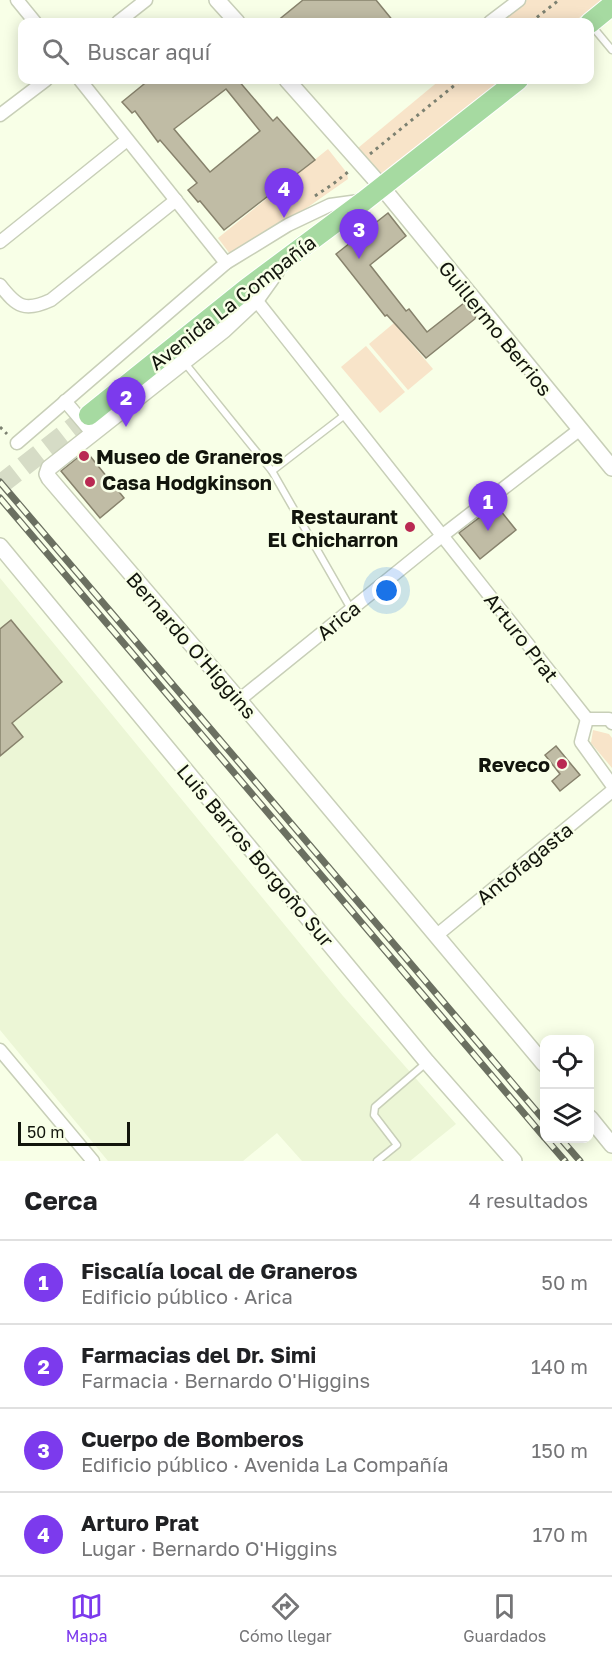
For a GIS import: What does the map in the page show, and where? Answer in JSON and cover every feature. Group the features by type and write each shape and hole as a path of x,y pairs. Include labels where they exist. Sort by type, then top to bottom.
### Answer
{"main road":[{"path":"594,20 612,5"},
{"name":"Avenida La Compañía","path":"91,424 246,289 513,84"}],"street":[{"path":"17,0 32,18"},
{"path":"123,18 146,0"},
{"path":"217,0 233,18"},
{"path":"495,18 519,0"},
{"path":"0,115 41,84"},
{"path":"83,84 226,263"},
{"name":"Guillermo Berrios","path":"291,84 381,186 612,468"},
{"path":"0,242 128,140"},
{"path":"0,285 19,305 26,307 39,305 51,300 176,200"},
{"path":"17,443 226,263 288,225 330,205 363,201"},
{"name":"Bernardo O'Higgins","path":"285,259 256,300 224,330 184,362 91,424 49,468 47,474 437,934 540,1059"},
{"name":"Arturo Prat","path":"256,300 586,719"},
{"path":"65,401 91,424"},
{"name":"Arica","path":"239,700 443,535 579,430"},
{"name":"Luis Barros Borgoño Sur","path":"0,546 427,1062 514,1161"},
{"path":"612,723 609,719 586,719 581,742 612,785"},
{"name":"Antofagasta","path":"437,934 612,791"},
{"path":"0,1050 93,1161"},
{"path":"594,1123 612,1145"}],"lane":[{"path":"594,28 612,50"},
{"path":"184,362 272,471 351,610"},
{"path":"272,471 346,414"},
{"path":"377,1161 397,1145 374,1115 375,1107 427,1062"}],"path":[{"path":"536,18 559,0"}],"shaded area":[{"path":"527,0 602,0 579,18 505,18"},
{"path":"435,84 498,84 383,177 358,148"},
{"path":"328,149 347,173 348,179 288,221 230,254 218,238"},
{"path":"394,323 433,369 408,390 369,344"},
{"path":"366,346 405,392 380,413 341,367"},
{"path":"0,578 343,996 456,1124 410,1161 302,1161 277,1133 243,1161 108,1161 0,1030"},
{"path":"593,730 609,734 612,738 612,768 591,743"}],"building":[{"path":"303,0 376,0 391,18 281,18"},
{"path":"144,84 241,84 273,121 277,117 315,160 224,230 188,190 197,183 160,140 158,142 135,111 132,113 122,102","holes":["226,89 260,131 210,172 174,129"]},
{"path":"388,213 406,236 370,265 406,311 409,309 427,332 464,303 476,318 426,358 387,315 385,316 336,254"},
{"name":"Casa Hodgkinson","path":"86,451 124,498 100,518 61,471"},
{"path":"496,505 516,530 480,559 459,533"},
{"path":"11,620 62,682 12,723 23,737 0,756 0,629"},
{"name":"Reveco","path":"556,746 580,775 560,791 552,781 560,774 545,755"}],"tunnel":[{"path":"0,485 89,415"}],"railway":[{"path":"0,482 540,1115"},
{"path":"0,498 540,1132"},
{"path":"549,1143 565,1161"},
{"path":"564,1143 580,1161"}],"place":[{"name":"Arturo Prat","path":"284,218"},
{"name":"Cuerpo de Bomberos","path":"359,259"},
{"name":"Farmacias del Dr. Simi","path":"126,427"},
{"name":"Museo de Graneros","path":"84,456"},
{"name":"Casa Hodgkinson","path":"90,482"},
{"name":"Restaurant El Chicharron","path":"410,527"},
{"name":"Fiscalía local de Graneros","path":"488,531"},
{"name":"Reveco","path":"562,764"}]}
